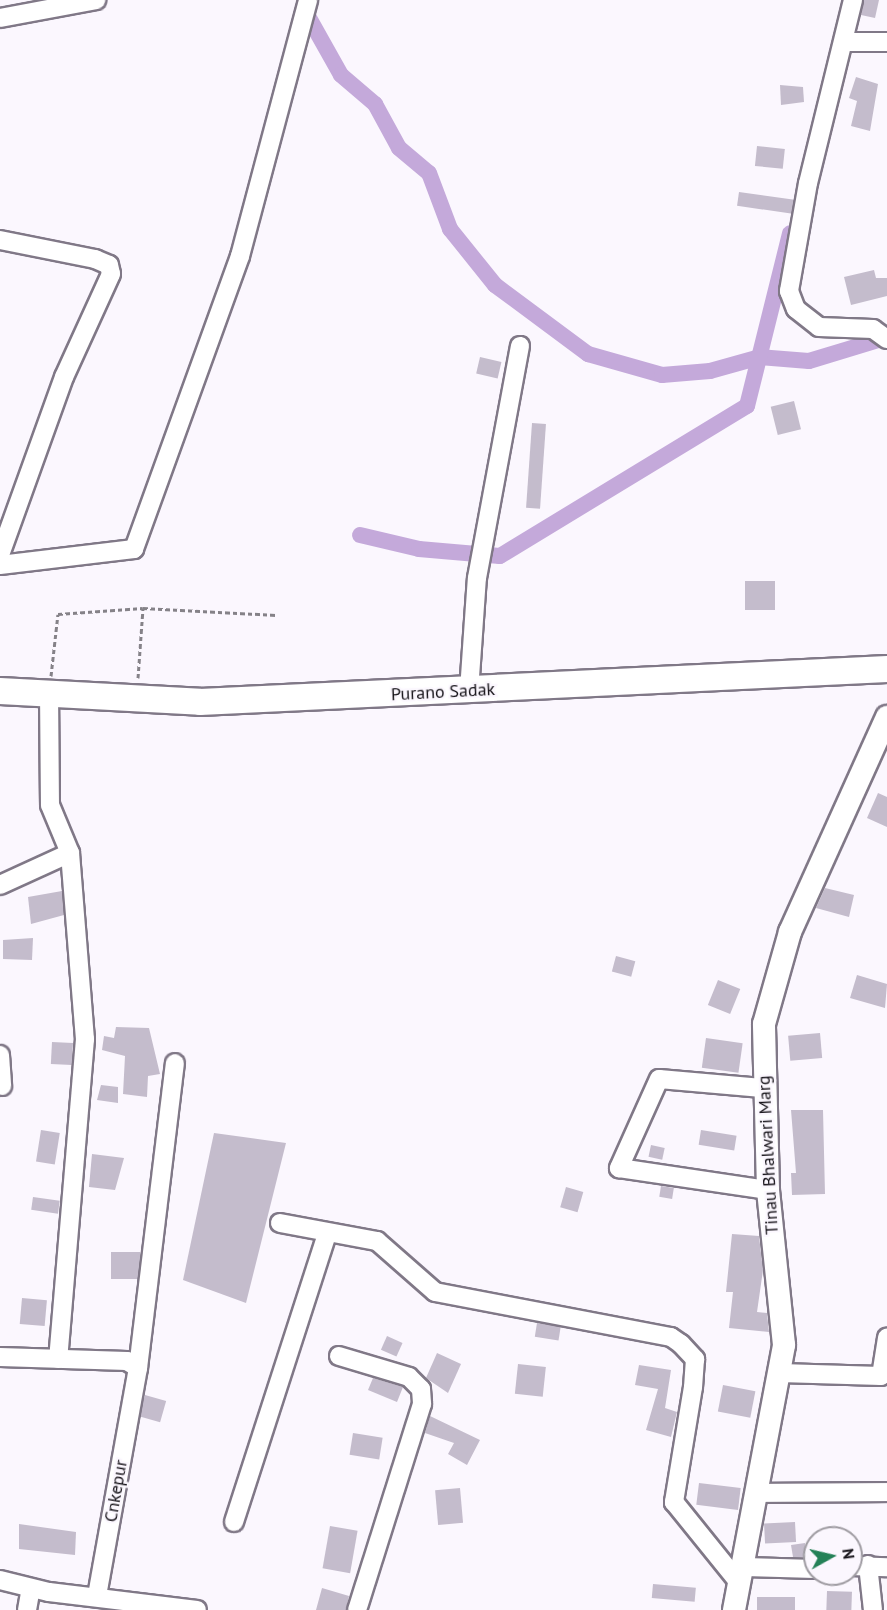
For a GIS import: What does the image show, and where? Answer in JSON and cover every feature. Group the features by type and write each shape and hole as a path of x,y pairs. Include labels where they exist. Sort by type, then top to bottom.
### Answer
{"main road":[{"name":"Purano Sadak","path":"0,691 137,695 200,702 469,691 887,669"}],"street":[{"path":"0,18 96,0"},
{"path":"0,565 134,549 240,256 308,0"},
{"path":"853,0 845,42 808,183 789,291 796,309 819,327 873,329 887,339"},
{"path":"845,42 887,42"},
{"path":"0,240 95,259 111,270 64,377 0,555"},
{"path":"469,691 477,578 520,346"},
{"path":"49,691 50,805 70,853 85,1039 58,1359"},
{"name":"Tinau Bhalwari Marg","path":"734,1610 780,1373 783,1345 768,1190 762,1088 764,1024 790,932 887,717"},
{"path":"0,885 70,853"},
{"path":"0,1055 2,1086"},
{"name":"Cnkepur","path":"97,1595 138,1368 175,1063"},
{"path":"762,1088 659,1079 619,1168 768,1190"},
{"path":"280,1223 327,1234 377,1241 435,1292 670,1337 681,1344 695,1359 674,1502 741,1573 803,1570"},
{"path":"234,1522 327,1234"},
{"path":"780,1373 884,1377 887,1337"},
{"path":"339,1356 409,1377 421,1389 422,1404 357,1610"},
{"path":"0,1357 127,1361 138,1368"},
{"path":"757,1493 887,1492"},
{"path":"863,1565 887,1567"},
{"path":"863,1575 873,1610"},
{"path":"0,1580 31,1588 197,1610"},
{"path":"27,1610 31,1588"}],"path":[{"path":"49,691 58,614 143,608 276,615"},
{"path":"137,695 143,608"}],"building":[{"path":"864,0 879,0 875,18 861,15"},
{"path":"856,77 878,84 870,131 851,126 857,101 849,98"},
{"path":"780,85 803,87 804,102 781,105"},
{"path":"757,146 785,149 783,169 755,166"},
{"path":"739,192 794,200 793,214 737,206"},
{"path":"874,270 876,278 887,278 887,296 851,305 844,277"},
{"path":"480,357 501,362 498,379 476,374"},
{"path":"794,401 801,429 778,435 771,407"},
{"path":"532,423 546,424 540,509 526,508"},
{"path":"745,581 775,581 775,610 745,610"},
{"path":"878,793 887,797 887,827 867,818"},
{"path":"825,888 854,895 849,917 816,908"},
{"path":"62,891 64,915 31,924 28,897"},
{"path":"33,938 32,960 3,959 3,940"},
{"path":"616,956 635,961 631,977 612,971"},
{"path":"857,975 887,984 885,1008 850,998"},
{"path":"718,980 740,989 730,1014 708,1005"},
{"path":"116,1027 149,1028 160,1074 148,1076 147,1097 123,1094 125,1056 102,1050 104,1036 114,1038"},
{"path":"820,1033 822,1058 790,1061 788,1036"},
{"path":"706,1038 743,1043 738,1073 702,1068"},
{"path":"52,1042 73,1043 72,1065 51,1064"},
{"path":"101,1085 118,1087 118,1103 97,1100"},
{"path":"791,1110 823,1110 825,1194 792,1195 791,1173 796,1173"},
{"path":"41,1130 60,1133 55,1165 36,1162"},
{"path":"701,1130 737,1136 734,1150 699,1145"},
{"path":"214,1133 286,1143 246,1303 183,1280"},
{"path":"651,1145 665,1148 662,1160 649,1157"},
{"path":"92,1154 124,1158 115,1190 89,1187"},
{"path":"661,1186 674,1188 672,1199 659,1197"},
{"path":"566,1187 583,1192 578,1212 560,1207"},
{"path":"33,1197 60,1201 58,1214 31,1210"},
{"path":"732,1234 759,1236 763,1270 757,1312 767,1313 769,1332 729,1328 733,1292 726,1292"},
{"path":"111,1252 140,1252 140,1279 111,1279"},
{"path":"22,1298 47,1300 45,1326 20,1324"},
{"path":"537,1323 561,1327 559,1341 535,1337"},
{"path":"387,1336 403,1343 396,1357 381,1350"},
{"path":"437,1353 461,1364 448,1393 426,1378"},
{"path":"518,1364 546,1367 543,1397 515,1394"},
{"path":"639,1365 671,1370 665,1408 677,1412 671,1437 646,1430 658,1389 635,1385"},
{"path":"373,1378 403,1387 397,1402 368,1390"},
{"path":"723,1385 755,1391 750,1418 718,1412"},
{"path":"145,1395 166,1401 160,1422 139,1416"},
{"path":"430,1416 480,1440 467,1465 448,1454 454,1443 425,1433"},
{"path":"353,1433 383,1438 379,1459 350,1455"},
{"path":"699,1483 741,1488 738,1510 696,1505"},
{"path":"460,1488 463,1523 438,1525 435,1490"},
{"path":"795,1522 796,1542 765,1544 764,1524"},
{"path":"19,1524 76,1532 75,1555 19,1549"},
{"path":"330,1526 358,1531 350,1573 323,1568"},
{"path":"803,1543 803,1557 793,1557 791,1545"},
{"path":"653,1584 696,1588 695,1602 652,1598"},
{"path":"322,1588 349,1596 346,1610 316,1610"},
{"path":"827,1591 852,1592 851,1610 826,1610"},
{"path":"757,1597 795,1597 795,1610 757,1610"}],"waterway":[{"path":"309,18 341,75 375,104 399,148 429,173 450,229 495,285 588,354 662,375 710,371 760,357 809,361 878,340"},
{"path":"360,535 419,549 500,556 747,406 790,233"}]}
